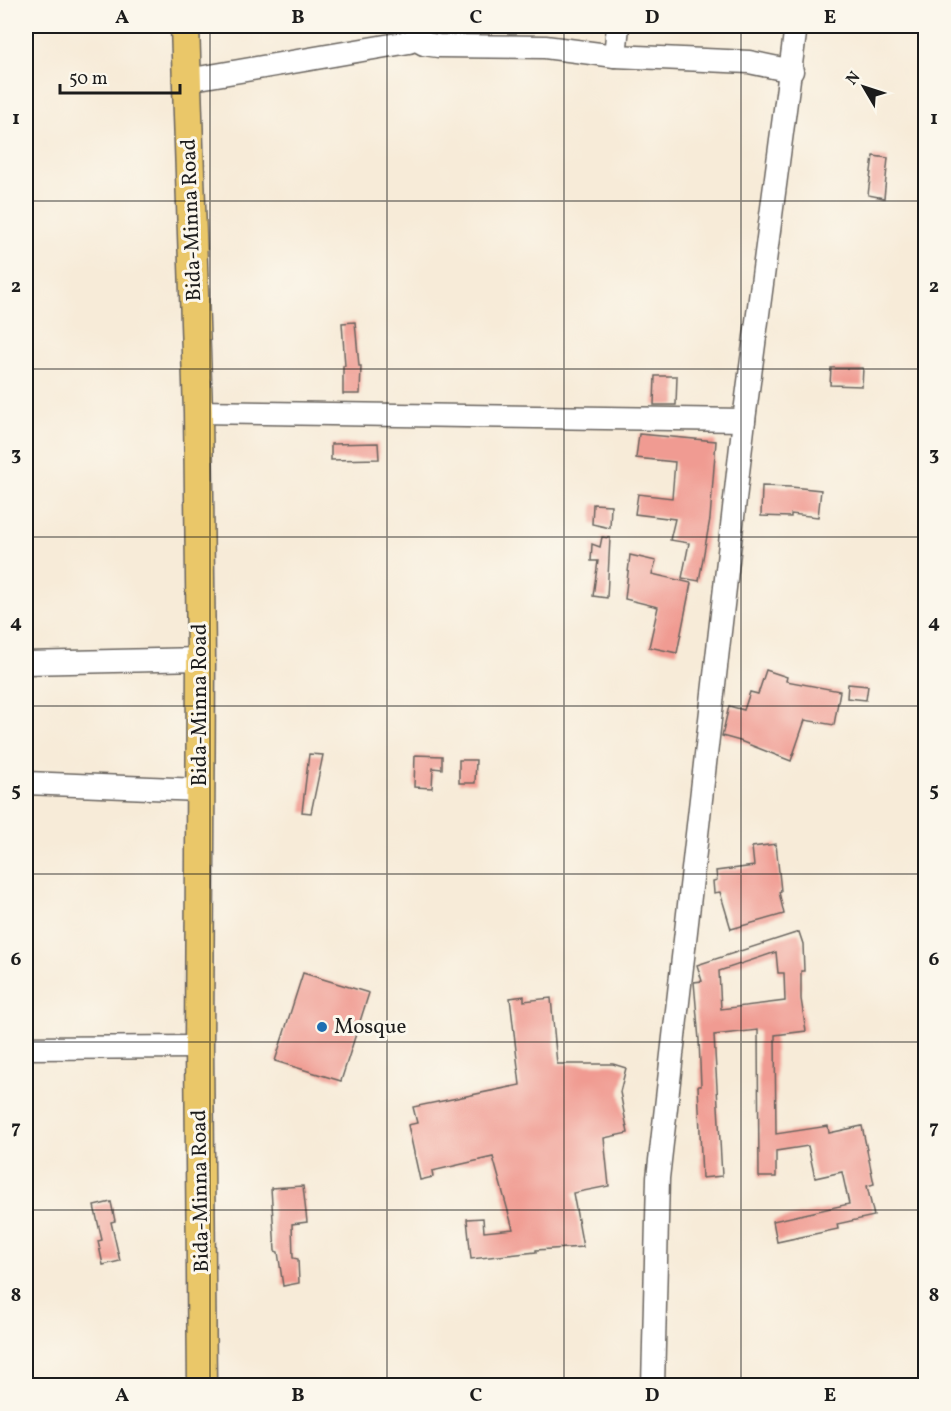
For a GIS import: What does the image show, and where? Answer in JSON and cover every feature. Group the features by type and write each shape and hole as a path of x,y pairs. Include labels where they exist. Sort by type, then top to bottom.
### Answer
{"main road":[{"name":"Bida-Minna Road","path":"185,26 198,412 201,659 199,1047 202,1386"}],"street":[{"path":"615,56 618,26"},
{"path":"653,1386 658,1178 744,420 792,71 796,26"},
{"path":"187,80 408,42 418,32 424,44 438,46 545,47 615,56 749,62 792,71"},
{"path":"198,412 744,420"},
{"path":"26,663 201,659"},
{"path":"26,783 200,790"},
{"path":"26,1048 199,1047"}],"building":[{"path":"873,156 888,158 884,198 868,195"},
{"path":"355,322 359,366 361,366 360,394 343,394 343,366 345,366 342,323"},
{"path":"831,368 863,368 862,386 830,385"},
{"path":"655,376 677,376 676,405 654,405"},
{"path":"639,434 716,441 710,519 699,581 682,578 689,543 670,540 675,519 635,514 638,494 672,498 675,462 636,458"},
{"path":"378,443 379,459 331,460 331,444"},
{"path":"762,486 821,490 818,517 791,514 791,517 761,516"},
{"path":"593,504 611,505 610,528 592,524"},
{"path":"602,537 610,538 607,598 593,596 598,561 591,561 592,544 600,547"},
{"path":"630,555 656,561 652,574 691,583 677,653 649,647 658,607 625,599"},
{"path":"766,670 787,677 786,681 840,691 834,725 805,720 791,761 722,736 729,706 744,710 750,692 758,694"},
{"path":"848,684 868,686 866,700 847,698"},
{"path":"309,754 323,755 311,813 302,812"},
{"path":"415,755 442,756 442,769 433,768 432,788 414,787"},
{"path":"459,760 476,760 475,783 459,783"},
{"path":"776,844 781,891 779,892 784,914 731,929 720,892 714,893 713,881 717,880 716,871 754,866 752,847"},
{"path":"799,932 803,944 804,971 801,971 801,999 806,1031 775,1035 776,1134 828,1126 829,1133 862,1126 874,1184 867,1186 874,1216 837,1224 838,1229 777,1242 773,1221 849,1204 842,1172 815,1178 808,1146 776,1151 776,1177 759,1177 758,1030 714,1035 722,1176 702,1178 698,1086 701,1086 694,982 702,981 697,965","holes":["776,952 778,973 784,973 785,1001 721,1009 719,971"]},
{"name":"Mosque","path":"303,973 369,993 341,1081 275,1061"},
{"path":"524,996 524,1001 551,998 557,1064 613,1064 626,1068 620,1092 628,1133 604,1138 609,1186 573,1193 583,1247 536,1250 536,1252 471,1259 467,1219 483,1218 484,1232 513,1229 493,1157 432,1171 433,1177 420,1180 408,1125 417,1123 413,1107 520,1085 510,998"},
{"path":"303,1186 307,1222 292,1224 293,1258 298,1259 299,1283 283,1286 278,1252 275,1251 271,1188"},
{"path":"111,1202 115,1221 111,1222 120,1261 103,1265 98,1241 102,1240 94,1206"}],"place":[{"name":"Mosque","path":"322,1027"}]}
